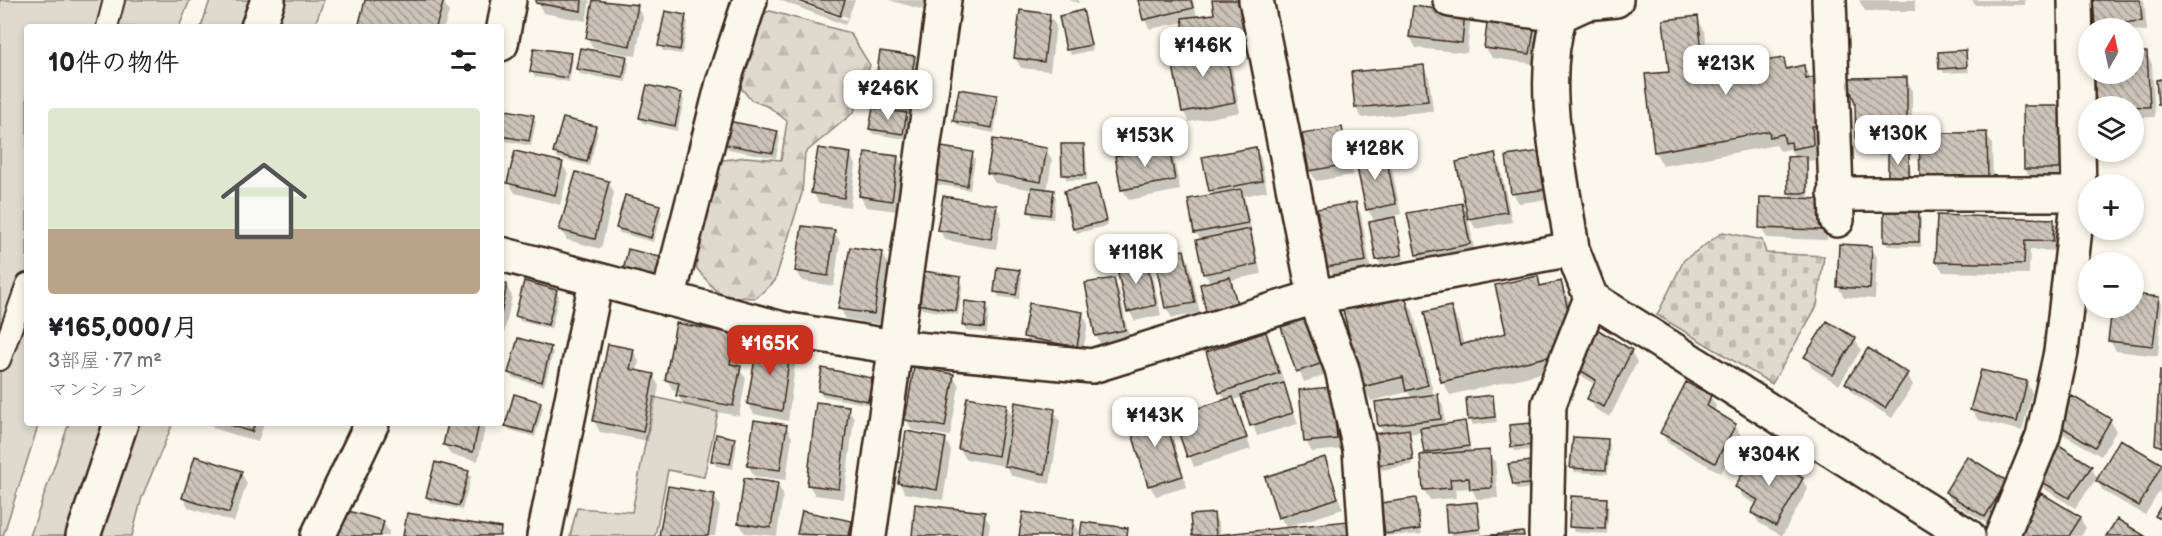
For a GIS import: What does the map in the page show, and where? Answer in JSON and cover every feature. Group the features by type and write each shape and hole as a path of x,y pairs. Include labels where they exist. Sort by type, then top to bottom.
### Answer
{"street":[{"path":"259,24 268,0"},
{"path":"504,28 509,0"},
{"path":"668,299 723,83 750,0"},
{"path":"869,536 944,0"},
{"path":"1256,0 1316,297 1342,369 1360,450 1366,536"},
{"path":"1450,0 1560,15 1586,3 1616,0"},
{"path":"1829,0 1836,207 2078,194"},
{"path":"2075,0 2079,174"},
{"path":"1560,15 1552,40 1549,87 1572,249 1591,298 1968,536"},
{"path":"2002,536 2043,436 2061,352 2078,203"},
{"path":"504,255 783,329 895,347 1092,366 1316,297 1572,249"},
{"path":"544,536 596,281"},
{"path":"1546,536 1549,404 1591,298"},
{"path":"82,536 120,426"},
{"path":"318,536 371,426"}],"lane":[{"path":"108,24 114,0"},
{"path":"0,360 24,292"}],"green space":[{"path":"0,0 190,0 180,24 24,24 24,426 38,426 3,536 0,536"},
{"path":"210,0 324,0 315,24 202,24"},
{"path":"770,11 850,33 870,65 854,112 805,153 802,193 775,281 756,298 720,296 697,269 695,223 702,163 746,157 781,160 787,121 769,107 751,100 734,79 744,20"},
{"path":"1723,232 1762,240 1766,253 1824,256 1817,306 1772,384 1657,315 1684,260"},
{"path":"654,397 718,412 704,477 668,470 655,536 570,536 577,508 632,512"},
{"path":"68,426 172,426 142,497 132,536 30,536"}],"building":[{"path":"365,0 444,0 437,24 359,24"},
{"path":"536,0 582,0 581,11 536,3"},
{"path":"593,0 638,5 630,46 586,38"},
{"path":"796,0 845,0 840,16"},
{"path":"1138,0 1191,0 1193,8 1143,20"},
{"path":"1212,0 1241,0 1246,35 1186,43 1182,18 1214,14"},
{"path":"2093,0 2140,0 2142,18 2094,18"},
{"path":"1413,6 1465,12 1462,43 1409,37"},
{"path":"1020,10 1050,14 1044,62 1014,58"},
{"path":"1083,10 1091,45 1066,50 1059,16"},
{"path":"665,11 686,15 680,50 658,46"},
{"path":"1488,16 1535,23 1530,54 1484,48"},
{"path":"1698,16 1704,69 1784,58 1786,69 1804,65 1806,79 1815,77 1819,105 1816,107 1818,126 1812,126 1813,145 1792,149 1791,142 1785,143 1783,134 1770,137 1769,131 1654,152 1645,74 1669,72 1663,20"},
{"path":"1225,45 1235,102 1182,112 1171,55"},
{"path":"534,48 571,53 567,78 530,72"},
{"path":"580,48 627,56 623,77 576,69"},
{"path":"1966,50 1967,67 1939,69 1938,52"},
{"path":"880,51 915,56 911,78 877,72"},
{"path":"2144,52 2147,52 2150,107 2144,107 2144,96 2095,96 2095,84 2144,84"},
{"path":"1424,65 1428,101 1355,108 1351,72"},
{"path":"1907,77 1907,145 1856,145 1855,103 1846,78"},
{"path":"2162,79 2162,104 2158,105 2156,80"},
{"path":"877,83 911,88 907,110 873,104"},
{"path":"647,85 682,93 675,126 639,118"},
{"path":"959,89 997,95 992,128 953,121"},
{"path":"2023,106 2060,106 2061,169 2024,169"},
{"path":"873,108 907,113 903,134 869,129"},
{"path":"504,110 534,115 529,141 504,137"},
{"path":"563,118 596,126 587,162 553,153"},
{"path":"728,121 778,131 773,153 723,144"},
{"path":"1342,127 1349,164 1309,171 1302,134"},
{"path":"1987,132 1988,179 1920,180 1919,134"},
{"path":"993,139 1047,148 1041,182 987,173"},
{"path":"1061,144 1084,144 1085,175 1062,175"},
{"path":"935,146 973,152 967,186 929,179"},
{"path":"1169,146 1175,180 1121,190 1115,156"},
{"path":"1256,147 1262,181 1209,191 1202,157"},
{"path":"818,148 851,153 844,198 811,193"},
{"path":"515,151 563,162 555,195 507,183"},
{"path":"1541,151 1547,189 1511,194 1506,156"},
{"path":"865,152 898,156 892,201 859,196"},
{"path":"1385,152 1396,204 1366,210 1355,158"},
{"path":"1888,152 1909,152 1909,181 1888,181"},
{"path":"1495,153 1507,212 1468,219 1456,162"},
{"path":"1807,156 1807,193 1788,193 1787,157"},
{"path":"576,172 609,181 595,239 559,230"},
{"path":"1097,184 1106,221 1073,229 1064,191"},
{"path":"1032,187 1054,190 1050,215 1028,212"},
{"path":"1241,189 1248,223 1194,233 1188,199"},
{"path":"625,195 660,205 651,238 616,228"},
{"path":"943,196 997,205 991,239 937,230"},
{"path":"1760,197 1823,199 1822,230 1759,228"},
{"path":"1356,202 1366,261 1326,267 1317,209"},
{"path":"1462,203 1470,244 1416,255 1407,213"},
{"path":"1884,209 1919,209 1919,242 1884,242"},
{"path":"1937,215 2054,219 2053,241 2025,240 2024,264 1935,262"},
{"path":"1395,217 1402,255 1376,260 1369,222"},
{"path":"802,226 835,230 828,276 795,271"},
{"path":"1250,229 1257,264 1203,274 1196,240"},
{"path":"1839,244 1872,246 1870,289 1837,287"},
{"path":"850,247 883,252 874,314 838,309"},
{"path":"628,249 664,258 658,280 623,271"},
{"path":"1184,250 1195,303 1165,308 1154,255"},
{"path":"1146,258 1156,305 1127,312 1116,265"},
{"path":"997,267 1020,270 1016,295 994,292"},
{"path":"924,271 961,277 956,311 918,304"},
{"path":"1538,276 1540,286 1561,281 1570,318 1551,356 1441,382 1424,312 1451,306 1460,345 1506,333 1495,285"},
{"path":"1230,277 1239,311 1207,317 1200,284"},
{"path":"1114,278 1125,330 1095,336 1085,283"},
{"path":"524,281 557,290 548,325 515,316"},
{"path":"504,284 507,284 504,299"},
{"path":"1405,295 1428,385 1406,391 1403,377 1362,387 1343,310"},
{"path":"2144,295 2159,297 2153,346 2108,341 2111,318 2144,318"},
{"path":"965,301 987,304 984,328 962,325"},
{"path":"1029,303 1083,312 1077,347 1023,337"},
{"path":"1310,317 1326,362 1296,372 1281,327"},
{"path":"1827,321 1856,338 1833,375 1804,357"},
{"path":"676,323 736,334 730,364 741,366 733,406 676,396 679,383 665,380"},
{"path":"1595,328 1632,350 1604,407 1587,399 1596,380 1575,367"},
{"path":"1266,332 1279,373 1219,393 1206,352"},
{"path":"518,338 551,347 542,382 508,373"},
{"path":"758,341 791,345 782,411 747,404"},
{"path":"608,344 634,349 630,369 654,374 643,432 593,421"},
{"path":"1868,348 1908,373 1885,408 1845,383"},
{"path":"914,367 954,374 945,427 905,420"},
{"path":"822,368 872,378 868,401 818,391"},
{"path":"1981,370 2027,381 2017,422 1970,410"},
{"path":"2160,370 2162,370 2162,447 2155,444"},
{"path":"1686,382 1711,395 1707,406 1736,424 1715,463 1660,433"},
{"path":"1284,383 1293,413 1250,426 1241,395"},
{"path":"1332,387 1337,439 1304,442 1299,390"},
{"path":"514,394 541,402 533,433 505,426"},
{"path":"1438,394 1441,419 1378,426 1375,402"},
{"path":"1493,395 1495,417 1468,420 1466,398"},
{"path":"2072,396 2111,419 2095,447 2055,423"},
{"path":"967,397 1007,404 998,456 958,449"},
{"path":"1233,397 1247,438 1187,457 1173,416"},
{"path":"816,402 849,406 839,489 807,485"},
{"path":"1015,402 1055,409 1045,474 1004,466"},
{"path":"1162,410 1183,476 1148,486 1128,420"},
{"path":"754,420 787,425 780,470 747,466"},
{"path":"1465,421 1469,446 1424,453 1420,428"},
{"path":"1533,423 1534,445 1511,447 1509,425"},
{"path":"233,426 254,426 252,432"},
{"path":"447,426 478,426 473,452 443,445"},
{"path":"1409,429 1413,460 1378,465 1373,434"},
{"path":"906,431 946,438 937,490 898,483"},
{"path":"716,434 735,438 730,464 711,461"},
{"path":"1573,437 1608,439 1606,470 1570,468"},
{"path":"2120,439 2162,464 2139,506 2096,481"},
{"path":"2059,445 2092,466 2069,498 2039,480"},
{"path":"1490,450 1492,488 1470,489 1469,478 1450,479 1451,488 1423,490 1420,455"},
{"path":"1755,451 1803,478 1776,526 1751,513 1758,500 1735,487"},
{"path":"195,456 242,471 229,513 182,498"},
{"path":"1967,456 2007,481 1985,517 1945,492"},
{"path":"1325,457 1338,498 1278,518 1265,477"},
{"path":"1531,461 1532,484 1513,485 1508,464"},
{"path":"435,462 469,471 459,506 426,497"},
{"path":"744,478 778,483 771,528 738,523"},
{"path":"668,486 715,494 708,536 659,536"},
{"path":"2041,493 2081,517 2069,536 2015,536"},
{"path":"1571,496 1607,498 1605,529 1569,527"},
{"path":"1416,498 1420,529 1385,534 1381,503"},
{"path":"1477,502 1480,529 1447,533 1445,505"},
{"path":"915,504 985,512 982,536 912,536"},
{"path":"2162,504 2162,520 2155,516"},
{"path":"345,510 384,521 380,536 338,536"},
{"path":"802,511 852,521 849,536 797,534"},
{"path":"1023,512 1074,520 1071,536 1019,536"},
{"path":"407,513 501,528 500,536 403,536"},
{"path":"1214,513 1216,535 1348,521 1349,535 1192,536 1190,515"},
{"path":"2117,519 2145,536 2106,536"},
{"path":"1082,522 1128,528 1127,536 1080,536"},
{"path":"1523,532 1524,536 1481,536"}]}
